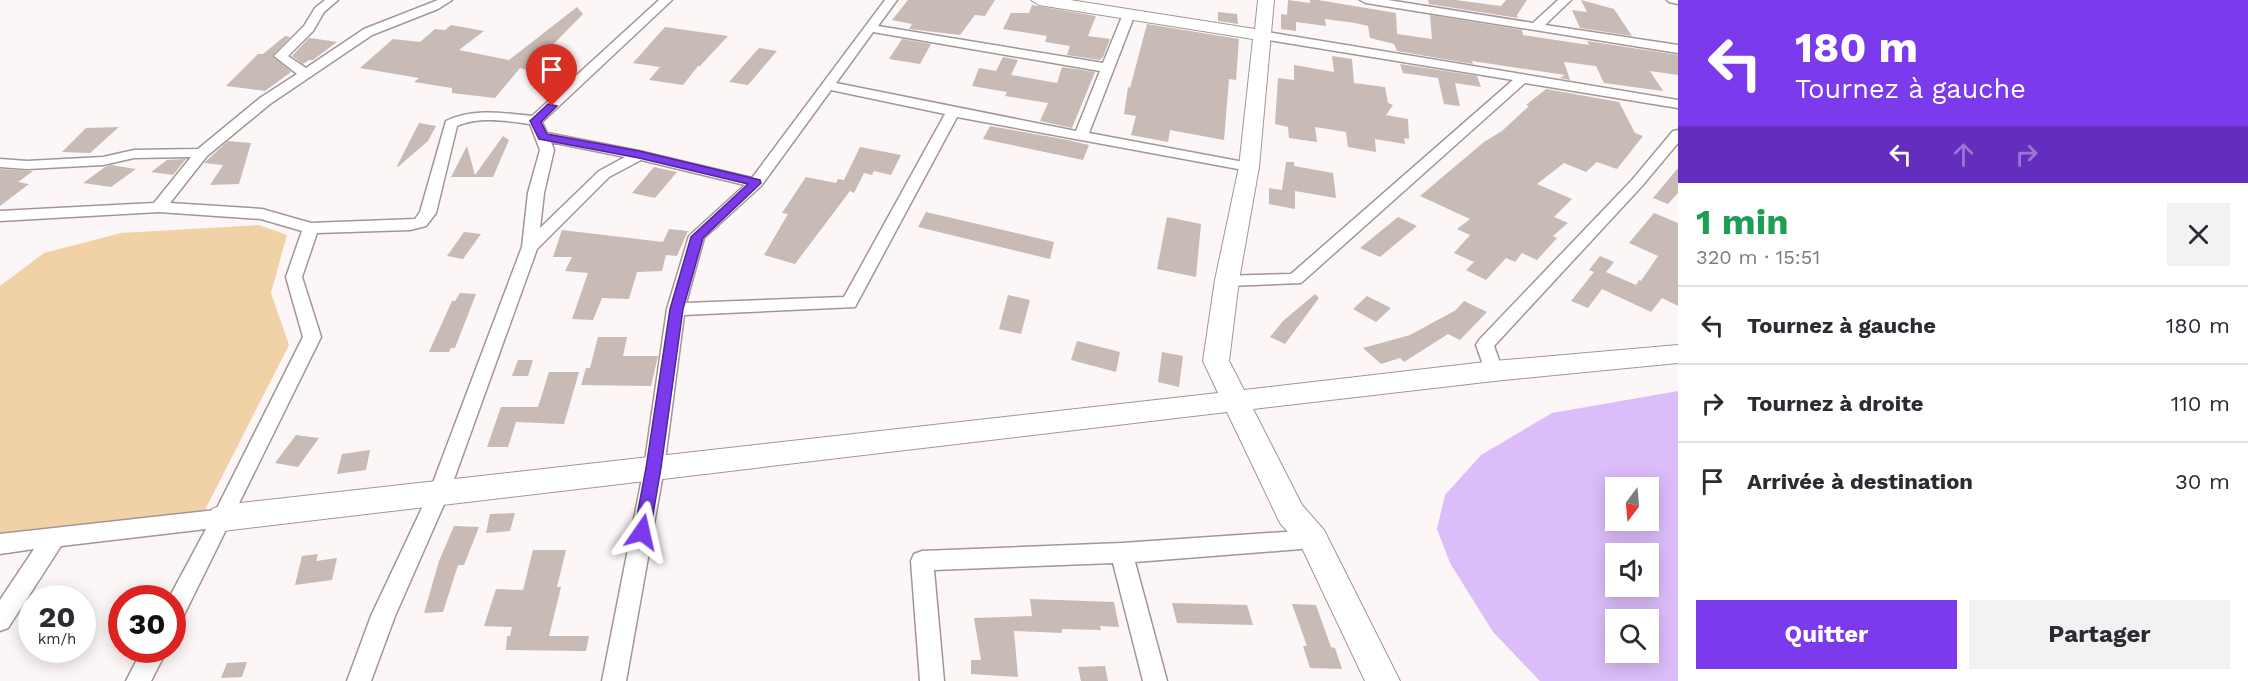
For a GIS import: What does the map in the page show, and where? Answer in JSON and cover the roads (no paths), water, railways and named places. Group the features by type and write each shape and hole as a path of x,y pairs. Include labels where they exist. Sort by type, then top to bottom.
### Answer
{"street":[{"path":"306,74 280,56 309,28 319,10 332,0"},
{"path":"159,207 202,153 265,101 368,32 434,7 446,0"},
{"path":"535,121 666,0"},
{"path":"614,681 654,468 676,309 697,237 756,183 891,0"},
{"path":"1039,0 1678,104"},
{"path":"1266,0 1249,167 1227,280 1216,361 1290,514 1313,539 1383,681"},
{"path":"1366,0 1678,49"},
{"path":"1535,27 1565,0"},
{"path":"1673,0 1678,1"},
{"path":"1081,136 1129,14"},
{"path":"870,28 1108,68"},
{"path":"1227,280 1295,279 1523,78"},
{"path":"828,85 953,112 1249,167"},
{"path":"676,309 849,303 953,112"},
{"path":"0,216 159,207 262,214 311,228 410,225 420,223 428,213 451,124 466,117 516,118 535,121"},
{"path":"359,681 383,616 439,493 530,247 536,193 547,150 535,121"},
{"path":"1494,371 1485,345 1637,183 1678,134"},
{"path":"543,136 639,155 756,183"},
{"path":"0,163 27,165 103,161 134,154 202,153"},
{"path":"530,247 604,174 639,155"},
{"path":"186,588 312,337 294,278 311,228"},
{"path":"0,544 1494,371 1678,354"},
{"path":"0,620 54,538"},
{"path":"932,681 922,561 1122,553 1313,539"},
{"path":"1122,553 1155,681"},
{"path":"138,681 148,663"}]}
